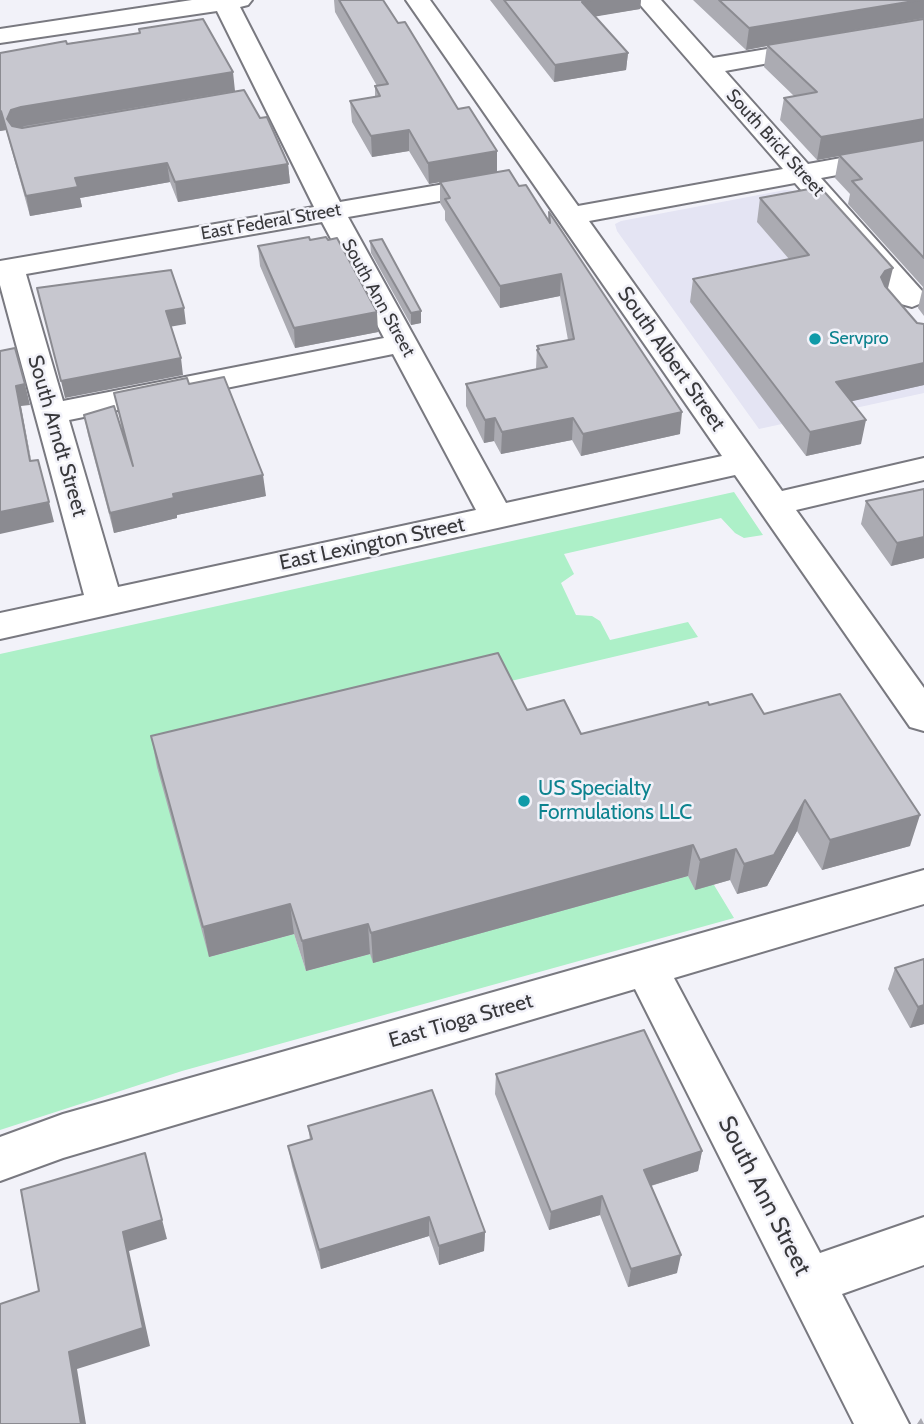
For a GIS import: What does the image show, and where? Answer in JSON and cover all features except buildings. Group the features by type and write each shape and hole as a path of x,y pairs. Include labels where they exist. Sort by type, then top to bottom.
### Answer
{"street":[{"name":"South Brick Street","path":"648,0 802,173 918,297"},
{"path":"0,36 232,1"},
{"name":"South Ann Street","path":"232,1 258,98 331,212 497,517"},
{"name":"South Albert Street","path":"427,2 541,175 924,717"},
{"path":"707,67 843,44"},
{"path":"570,216 924,151"},
{"name":"East Federal Street","path":"5,269 541,175"},
{"name":"South Arndt Street","path":"5,269 51,414 104,603"},
{"name":"South Brick Street","path":"916,329 893,302 918,297"},
{"path":"51,414 402,343"},
{"name":"East Lexington Street","path":"0,626 744,462"},
{"path":"773,504 924,468"},
{"name":"East Tioga Street","path":"0,1159 62,1136 924,887"},
{"name":"South Ann Street","path":"646,967 882,1424"},
{"path":"808,1282 924,1241"}],"shaded area":[{"path":"785,190 803,191 877,288 924,344 924,393 759,429 617,231 615,224"}],"green space":[{"path":"734,492 763,535 744,538 735,533 721,518 564,554 574,574 561,583 576,615 592,616 600,621 610,640 688,622 698,637 498,684 209,957 294,934 306,971 370,954 374,962 688,876 714,885 734,918 182,1071 0,1130 0,654"}],"place":[{"name":"Servpro","path":"815,339"},
{"name":"US Specialty Formulations LLC","path":"524,801"}]}
